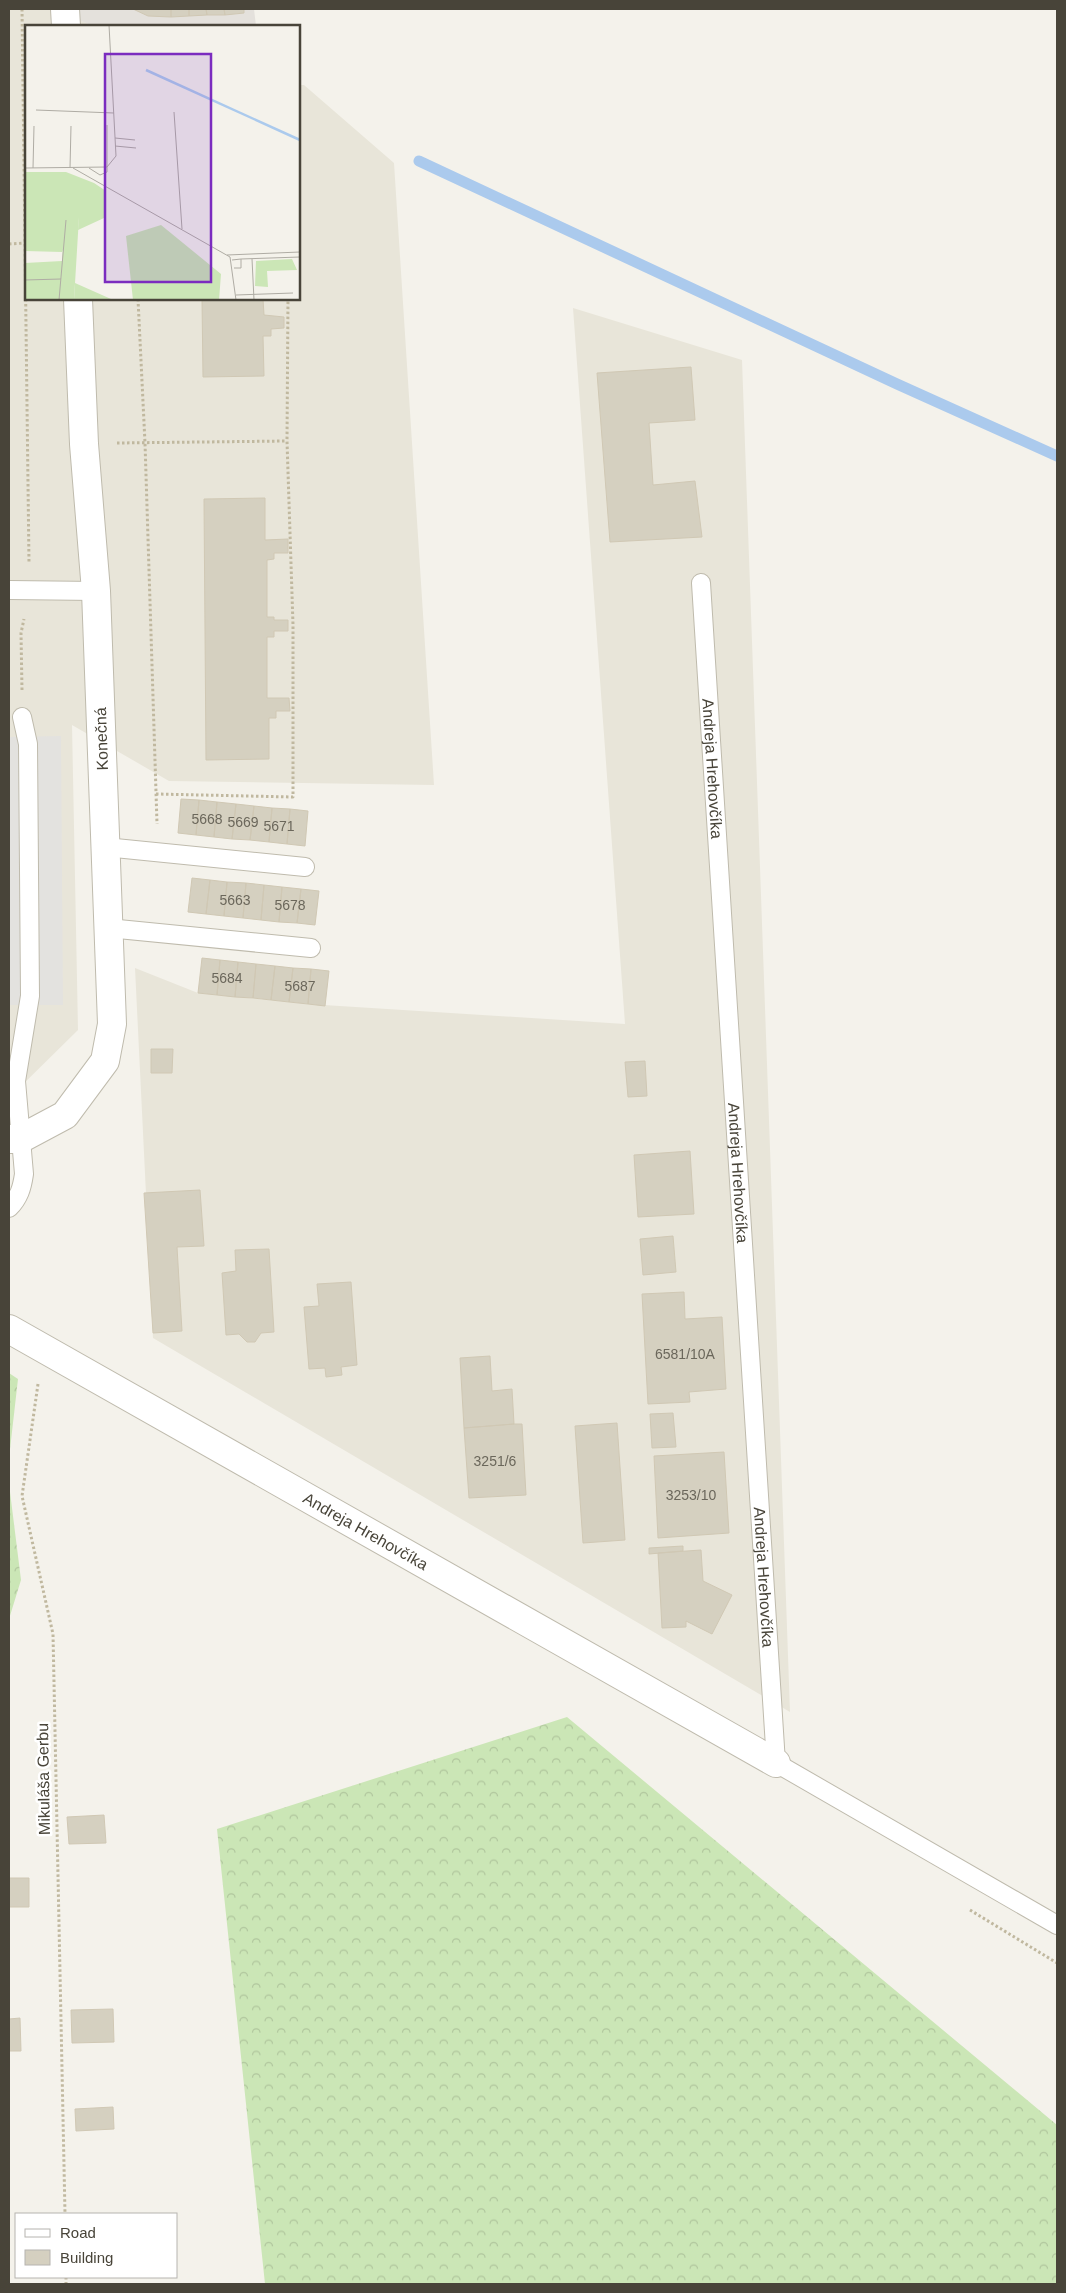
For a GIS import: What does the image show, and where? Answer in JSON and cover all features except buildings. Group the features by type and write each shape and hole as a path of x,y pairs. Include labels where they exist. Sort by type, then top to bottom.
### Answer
{"street":[{"path":"65,9 66,25"},
{"name":"Konečná","path":"14,1139 65,1115 105,1061 112,1024 96,591 84,444 78,300"},
{"name":"Andreja Hrehovčíka","path":"9,1329 776,1763"}],"lane":[{"name":"Andreja Hrehovčíka","path":"702,583 776,1763 1057,1925"},
{"path":"9,590 96,591"},
{"path":"9,1208 15,1202 22,1189 24,1174 14,1139 16,1081 30,996 28,744 22,717"},
{"path":"105,846 305,867"},
{"path":"108,928 311,948"}],"path":[{"path":"9,244 25,243 22,9"},
{"path":"22,717 21,633 29,591 26,300"},
{"path":"138,300 145,442 158,852"},
{"path":"156,794 293,797 293,614 287,441 288,300"},
{"path":"145,442 287,441"},
{"name":"Mikuláša Gerbu","path":"43,1349 22,1496 53,1634 64,2213"}],"shaded area":[{"path":"9,9 55,9 91,25 25,25 25,300 300,300 300,85 304,85 394,163 434,785 169,781 72,725 78,1030 9,1098"},
{"path":"79,9 254,9 256,25 91,25 79,20"},
{"path":"573,308 742,360 790,1712 153,1338 135,968 198,993 308,1004 625,1024"},
{"path":"61,736 63,1005 9,1005 9,737"}],"green space":[{"path":"9,1373 18,1379 9,1458"},
{"path":"9,1484 21,1580 9,1619"},
{"path":"567,1717 1057,2125 1057,2284 265,2284 217,1829"}],"waterway":[{"path":"419,161 897,384 1057,456"}]}
